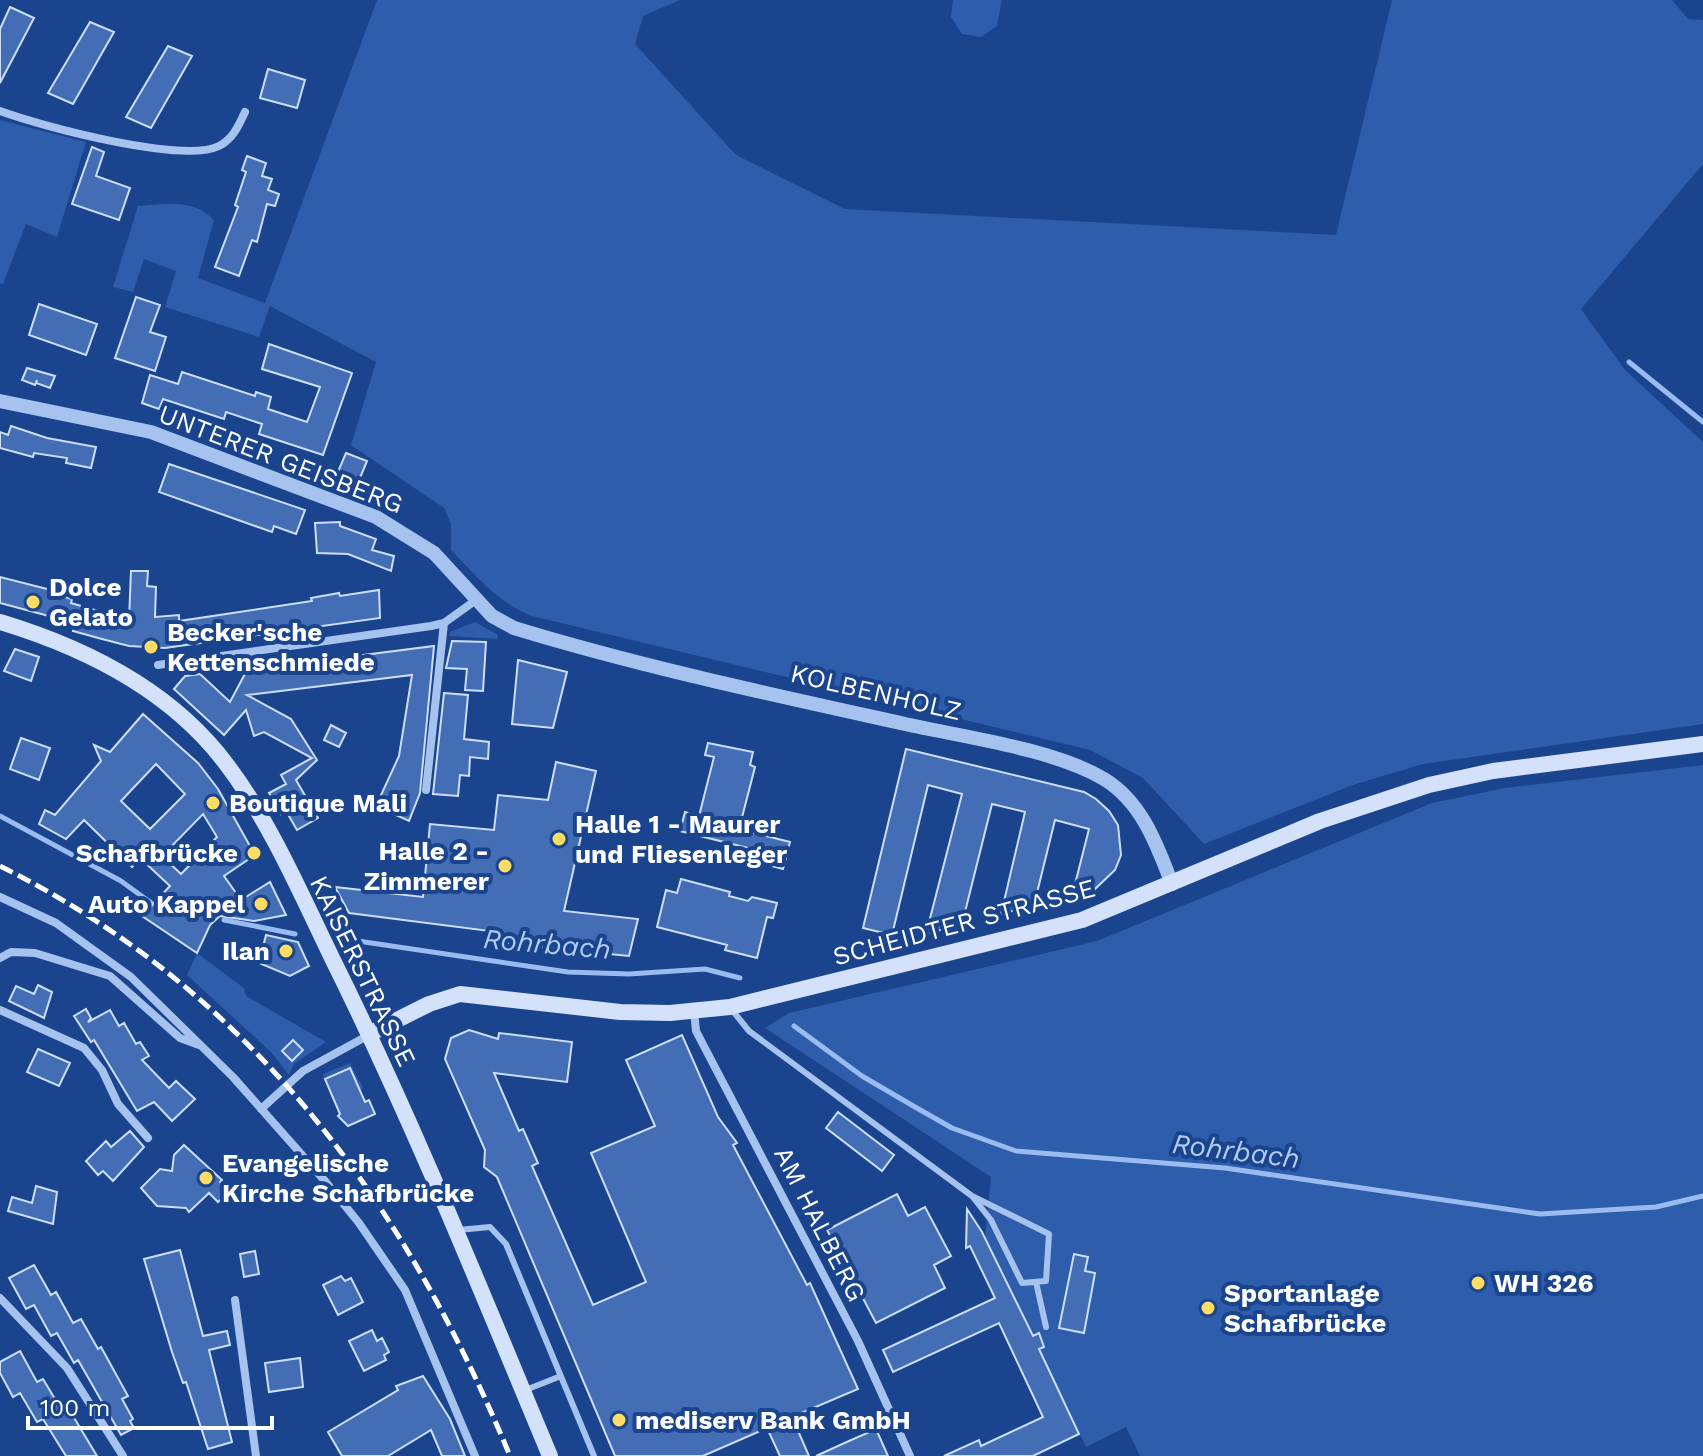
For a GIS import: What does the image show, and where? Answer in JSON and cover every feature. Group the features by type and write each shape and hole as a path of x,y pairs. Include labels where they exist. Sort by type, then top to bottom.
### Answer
{"main road":[{"name":"KAISERSTRASSE","path":"0,622 75,649 128,677 167,706 227,764 300,893 369,1034 550,1456"},
{"name":"SCHEIDTER STRASSE","path":"369,1034 429,1004 460,994 620,1012 730,1007 1082,920 1320,821 1429,785 1493,771 1703,744"}],"street":[{"path":"0,111 48,126 173,152 202,152 222,145 238,128 245,112"},
{"name":"UNTERER GEISBERG","path":"0,401 151,432 376,517 434,553 492,616 512,627"},
{"path":"158,665 444,623 476,600"},
{"path":"426,790 444,623"},
{"name":"KOLBENHOLZ","path":"512,627 690,675 999,744 1083,768 1106,780 1136,808 1148,827 1172,884"},
{"path":"0,897 56,923 131,977 204,1047 359,1223 405,1290 475,1456"},
{"path":"0,958 11,952 35,953 110,976 180,1038 204,1047"},
{"path":"0,1010 84,1048 102,1070 118,1104 148,1138"},
{"name":"AM HALBERG","path":"694,1011 696,1031 858,1341 910,1456"},
{"path":"261,1109 303,1071 369,1034"},
{"path":"0,1298 67,1368 123,1456"},
{"path":"235,1300 256,1456"}],"lane":[{"path":"730,1007 749,1031 972,1196 1049,1234 1046,1281 1022,1283 991,1220 972,1196"},
{"path":"454,1230 482,1225 499,1233 594,1456"},
{"path":"1036,1282 1046,1327"},
{"path":"523,1391 561,1376"}],"shaded area":[{"path":"377,0 680,0 643,16 635,44 736,155 845,209 1336,235 1392,0 1672,0 1688,19 1703,20 1703,164 1581,309 1625,370 1703,442 1703,724 1423,764 1353,785 1204,844 1143,778 1090,750 532,616 508,604 451,550 451,524 444,508 351,445 376,362 270,306 259,337 165,307 176,271 144,259 133,292 113,287 138,206 179,204 197,208 214,220 198,278 265,303"},
{"path":"953,0 1002,0 997,26 981,37 962,34 951,17"},
{"path":"0,120 86,142 57,237 26,224 3,284 0,283"},
{"path":"475,622 498,635 497,639 449,636 450,632"},
{"path":"1703,765 1703,1456 1140,1456 1126,1427 1086,1447 985,1238 991,1177 765,1028 789,1013 1097,941 1432,803 1505,788"},
{"path":"197,953 244,988 246,996 326,1042 294,1064 289,1075 271,1052 187,975"},
{"path":"350,1063 363,1088 360,1090 350,1068 325,1079 323,1074"}],"building":[{"path":"10,7 34,18 0,83 0,29"},
{"path":"90,22 114,32 73,104 48,93"},
{"path":"168,46 192,56 151,128 126,117"},
{"path":"268,69 305,80 297,108 260,98"},
{"path":"92,147 104,152 96,176 130,188 119,220 72,204"},
{"path":"247,156 266,163 262,176 272,179 268,190 279,194 275,206 267,204 257,242 252,240 239,276 215,267 238,207 235,205 246,172 242,170"},
{"path":"136,297 160,305 150,332 166,337 155,371 115,358"},
{"path":"39,304 97,324 86,355 29,335"},
{"path":"269,344 352,373 323,455 259,434 262,424 226,412 224,419 163,399 159,409 142,403 150,375 178,384 182,372 255,396 256,392 271,397 268,409 307,422 320,387 262,369"},
{"path":"27,368 55,376 50,388 36,383 37,380 35,385 22,380"},
{"path":"11,426 47,438 96,447 91,468 66,463 67,458 34,453 33,457 0,448 0,432 8,435"},
{"path":"346,453 367,461 358,483 337,474"},
{"path":"169,464 305,510 296,534 274,526 272,532 159,492"},
{"path":"340,522 340,526 376,539 372,550 394,556 391,571 348,554 317,553 315,523"},
{"path":"131,571 148,571 147,586 156,587 155,617 179,615 179,621 312,601 311,598 339,593 340,596 379,590 380,618 165,648 129,646 102,639 73,631 75,623 0,603 0,577 51,590 50,593 72,599 71,603 129,620"},
{"path":"452,641 486,642 483,691 465,690 467,669 446,668"},
{"path":"434,646 420,793 409,821 376,806 399,756 412,675 247,695 291,719 317,760 296,780 318,818 297,830 286,811 281,814 269,793 286,784 281,775 312,758 264,732 254,736 246,710 224,735 174,689 185,676 200,674 230,702 247,670"},
{"path":"15,649 39,657 31,681 4,671"},
{"path":"518,660 567,672 553,728 512,724"},
{"path":"444,693 468,695 464,739 489,742 488,759 470,757 469,776 460,775 458,796 433,794"},
{"path":"143,714 198,763 218,789 255,855 224,876 241,900 270,882 286,915 254,921 220,916 210,925 197,953 142,916 170,886 140,858 132,867 84,820 66,839 39,824 45,810 55,815 101,761 94,745 110,752","holes":["156,764 185,794 150,829 121,801","203,814 217,837 181,874 162,856"]},
{"path":"331,725 346,733 339,747 324,740"},
{"path":"21,738 50,748 39,780 10,769"},
{"path":"708,743 753,752 750,765 755,767 739,829 790,842 783,869 749,860 752,849 680,831 685,812 699,816 714,757 705,755"},
{"path":"906,749 1084,792 1109,811 1118,825 1121,855 1115,870 1095,889 1072,896 1089,829 1055,820 1034,905 1001,914 1025,812 992,804 962,924 926,934 962,794 928,785 892,935 863,928"},
{"path":"556,762 596,771 564,911 638,919 629,956 489,942 490,931 349,913 335,887 423,897 430,824 494,830 498,795 548,800"},
{"path":"681,879 730,892 729,896 748,901 752,897 777,903 773,918 767,917 757,958 725,950 727,945 657,927 666,890 677,893"},
{"path":"266,935 298,942 309,966 290,976 259,963"},
{"path":"38,985 52,992 44,1018 9,1001 16,986 34,994"},
{"path":"86,1009 91,1018 88,1022 110,1010 119,1026 124,1023 136,1044 140,1042 149,1056 142,1060 169,1088 176,1081 195,1099 172,1121 154,1102 137,1111 94,1040 91,1042 74,1016"},
{"path":"469,1030 498,1039 499,1033 572,1042 567,1082 494,1073 519,1131 523,1129 538,1163 532,1166 593,1305 646,1282 591,1153 655,1126 626,1060 682,1035 718,1117 737,1143 733,1145 807,1285 810,1283 858,1389 792,1417 809,1456 780,1456 767,1428 703,1456 615,1456 497,1177 484,1167 485,1150 445,1059 451,1038"},
{"path":"293,1040 303,1050 292,1061 282,1051"},
{"path":"38,1049 70,1063 59,1086 27,1072"},
{"path":"350,1068 365,1102 369,1100 375,1114 348,1126 338,1116 340,1114 325,1079"},
{"path":"838,1112 894,1155 882,1171 826,1128"},
{"path":"130,1131 144,1147 113,1181 103,1171 98,1175 86,1161 106,1141 111,1147"},
{"path":"184,1145 222,1180 220,1182 229,1192 218,1202 209,1193 189,1212 186,1208 157,1206 141,1188 160,1169 172,1171 174,1155"},
{"path":"36,1186 57,1192 53,1224 8,1211 12,1197 32,1203"},
{"path":"897,1194 908,1216 925,1207 951,1256 934,1265 945,1288 876,1323 827,1230"},
{"path":"967,1209 982,1232 1033,1336 1039,1333 1044,1347 1039,1349 1079,1434 1033,1456 944,1456 979,1440 981,1446 1043,1417 999,1323 893,1372 883,1350 995,1298 970,1246 966,1248"},
{"path":"180,1250 203,1336 227,1331 230,1345 209,1350 232,1442 208,1449 186,1382 183,1383 172,1352 144,1259"},
{"path":"255,1251 259,1274 244,1277 240,1254"},
{"path":"1074,1254 1088,1257 1085,1271 1095,1273 1084,1333 1059,1328"},
{"path":"34,1265 51,1295 56,1292 73,1323 81,1319 98,1349 101,1347 128,1396 122,1399 133,1419 130,1421 134,1428 121,1435 78,1360 74,1363 57,1333 51,1336 34,1305 26,1309 9,1278"},
{"path":"341,1276 345,1281 351,1278 363,1302 338,1315 323,1285"},
{"path":"372,1330 377,1341 382,1338 389,1352 384,1355 386,1360 364,1371 349,1341"},
{"path":"20,1351 37,1382 43,1379 61,1409 67,1406 97,1456 66,1456 43,1419 37,1422 20,1393 13,1397 0,1373 0,1362"},
{"path":"300,1358 303,1387 269,1392 265,1363"},
{"path":"423,1376 450,1419 465,1456 442,1456 431,1430 388,1456 342,1456 328,1432 398,1390 396,1386"},
{"path":"876,1429 888,1456 816,1456 849,1441"}],"waterway":[{"path":"1629,362 1703,422"},
{"name":"Rohrbach","path":"0,816 121,881 158,908"},
{"name":"Rohrbach","path":"224,920 295,934"},
{"name":"Rohrbach","path":"351,940 568,972 629,974 705,969 740,978"},
{"name":"Rohrbach","path":"794,1026 862,1076 952,1128 1016,1151 1225,1168 1540,1214 1656,1207 1703,1196"}],"railway":[{"path":"0,866 90,917 171,975 244,1041 310,1113 369,1191 421,1274 468,1363 510,1456"}],"place":[{"name":"Dolce Gelato","path":"33,602"},
{"name":"Becker'sche Kettenschmiede","path":"151,647"},
{"name":"Boutique Mali","path":"213,803"},
{"name":"Halle 1 - Maurer und Fliesenleger","path":"559,839"},
{"name":"Schafbrücke","path":"254,853"},
{"name":"Halle 2 - Zimmerer","path":"505,866"},
{"name":"Auto Kappel","path":"261,904"},
{"name":"Ilan","path":"286,951"},
{"name":"Evangelische Kirche Schafbrücke","path":"206,1178"},
{"name":"WH 326","path":"1478,1283"},
{"name":"Sportanlage Schafbrücke","path":"1208,1308"},
{"name":"mediserv Bank GmbH","path":"619,1420"}]}
